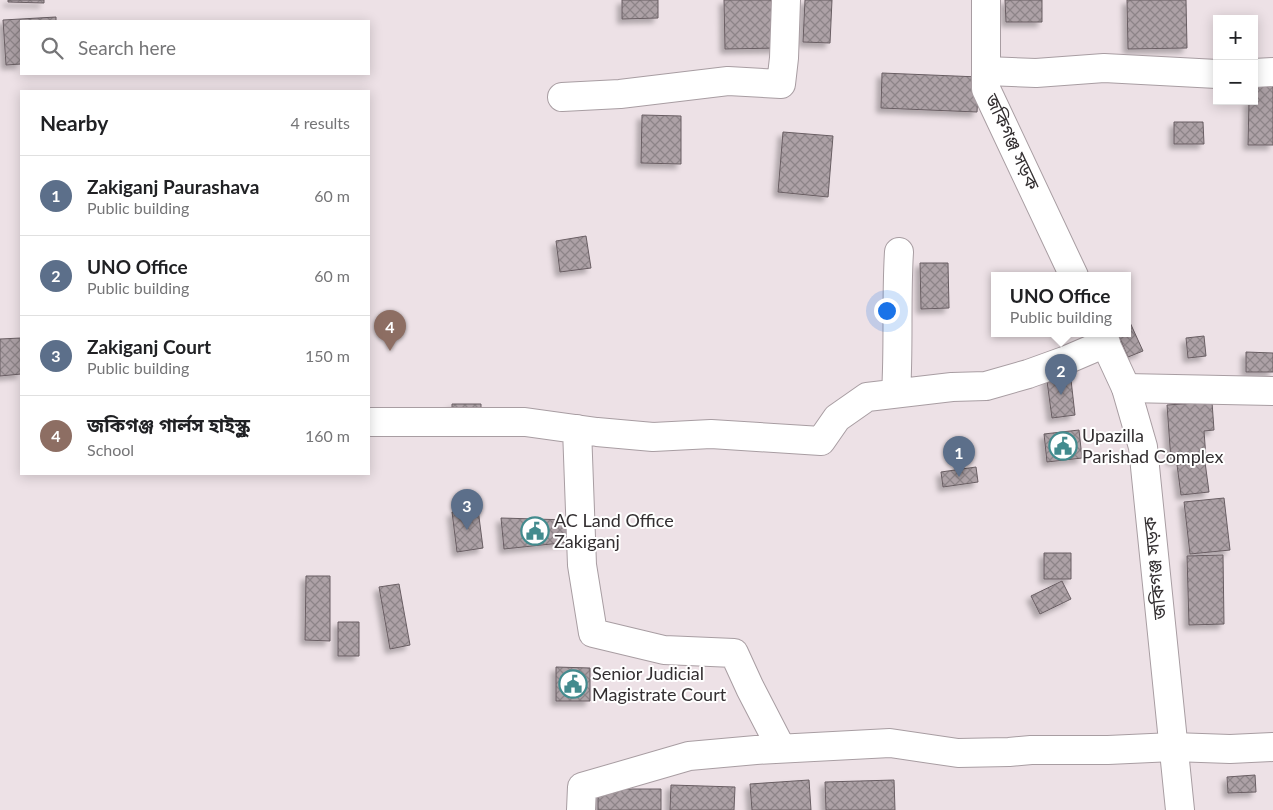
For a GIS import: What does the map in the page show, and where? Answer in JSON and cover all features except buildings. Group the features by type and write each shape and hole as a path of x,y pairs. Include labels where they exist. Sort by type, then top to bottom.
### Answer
{"street":[{"path":"562,97 620,94 728,81 781,84 786,0"},
{"name":"জকিগঞ্জ সড়ক","path":"986,0 986,89 1072,272"},
{"path":"986,71 1036,73 1104,68 1213,74"},
{"path":"1258,73 1273,72"},
{"path":"896,393 898,366 896,288 899,252"},
{"path":"371,422 525,422 577,430 652,437 711,434 820,441 837,418 867,397 952,387 986,386 1064,361 1104,338"},
{"name":"জকিগঞ্জ সড়ক","path":"1104,338 1126,388 1143,447 1180,810"},
{"path":"1126,388 1273,390"},
{"path":"577,430 582,565 593,634 664,650 734,652 781,748"},
{"path":"580,810 582,787 689,756 781,748 890,743 958,753 1173,747 1230,749 1273,747"}],"place":[{"name":"জকিগঞ্জ গার্লস হাইস্কুল","path":"390,351"},
{"name":"UNO Office","path":"1061,395"},
{"name":"Upazilla Parishad Complex","path":"1063,446"},
{"name":"Zakiganj Paurashava","path":"959,477"},
{"name":"Zakiganj Court","path":"467,530"},
{"name":"AC Land Office Zakiganj","path":"535,531"},
{"name":"Senior Judicial Magistrate Court","path":"573,684"}]}
